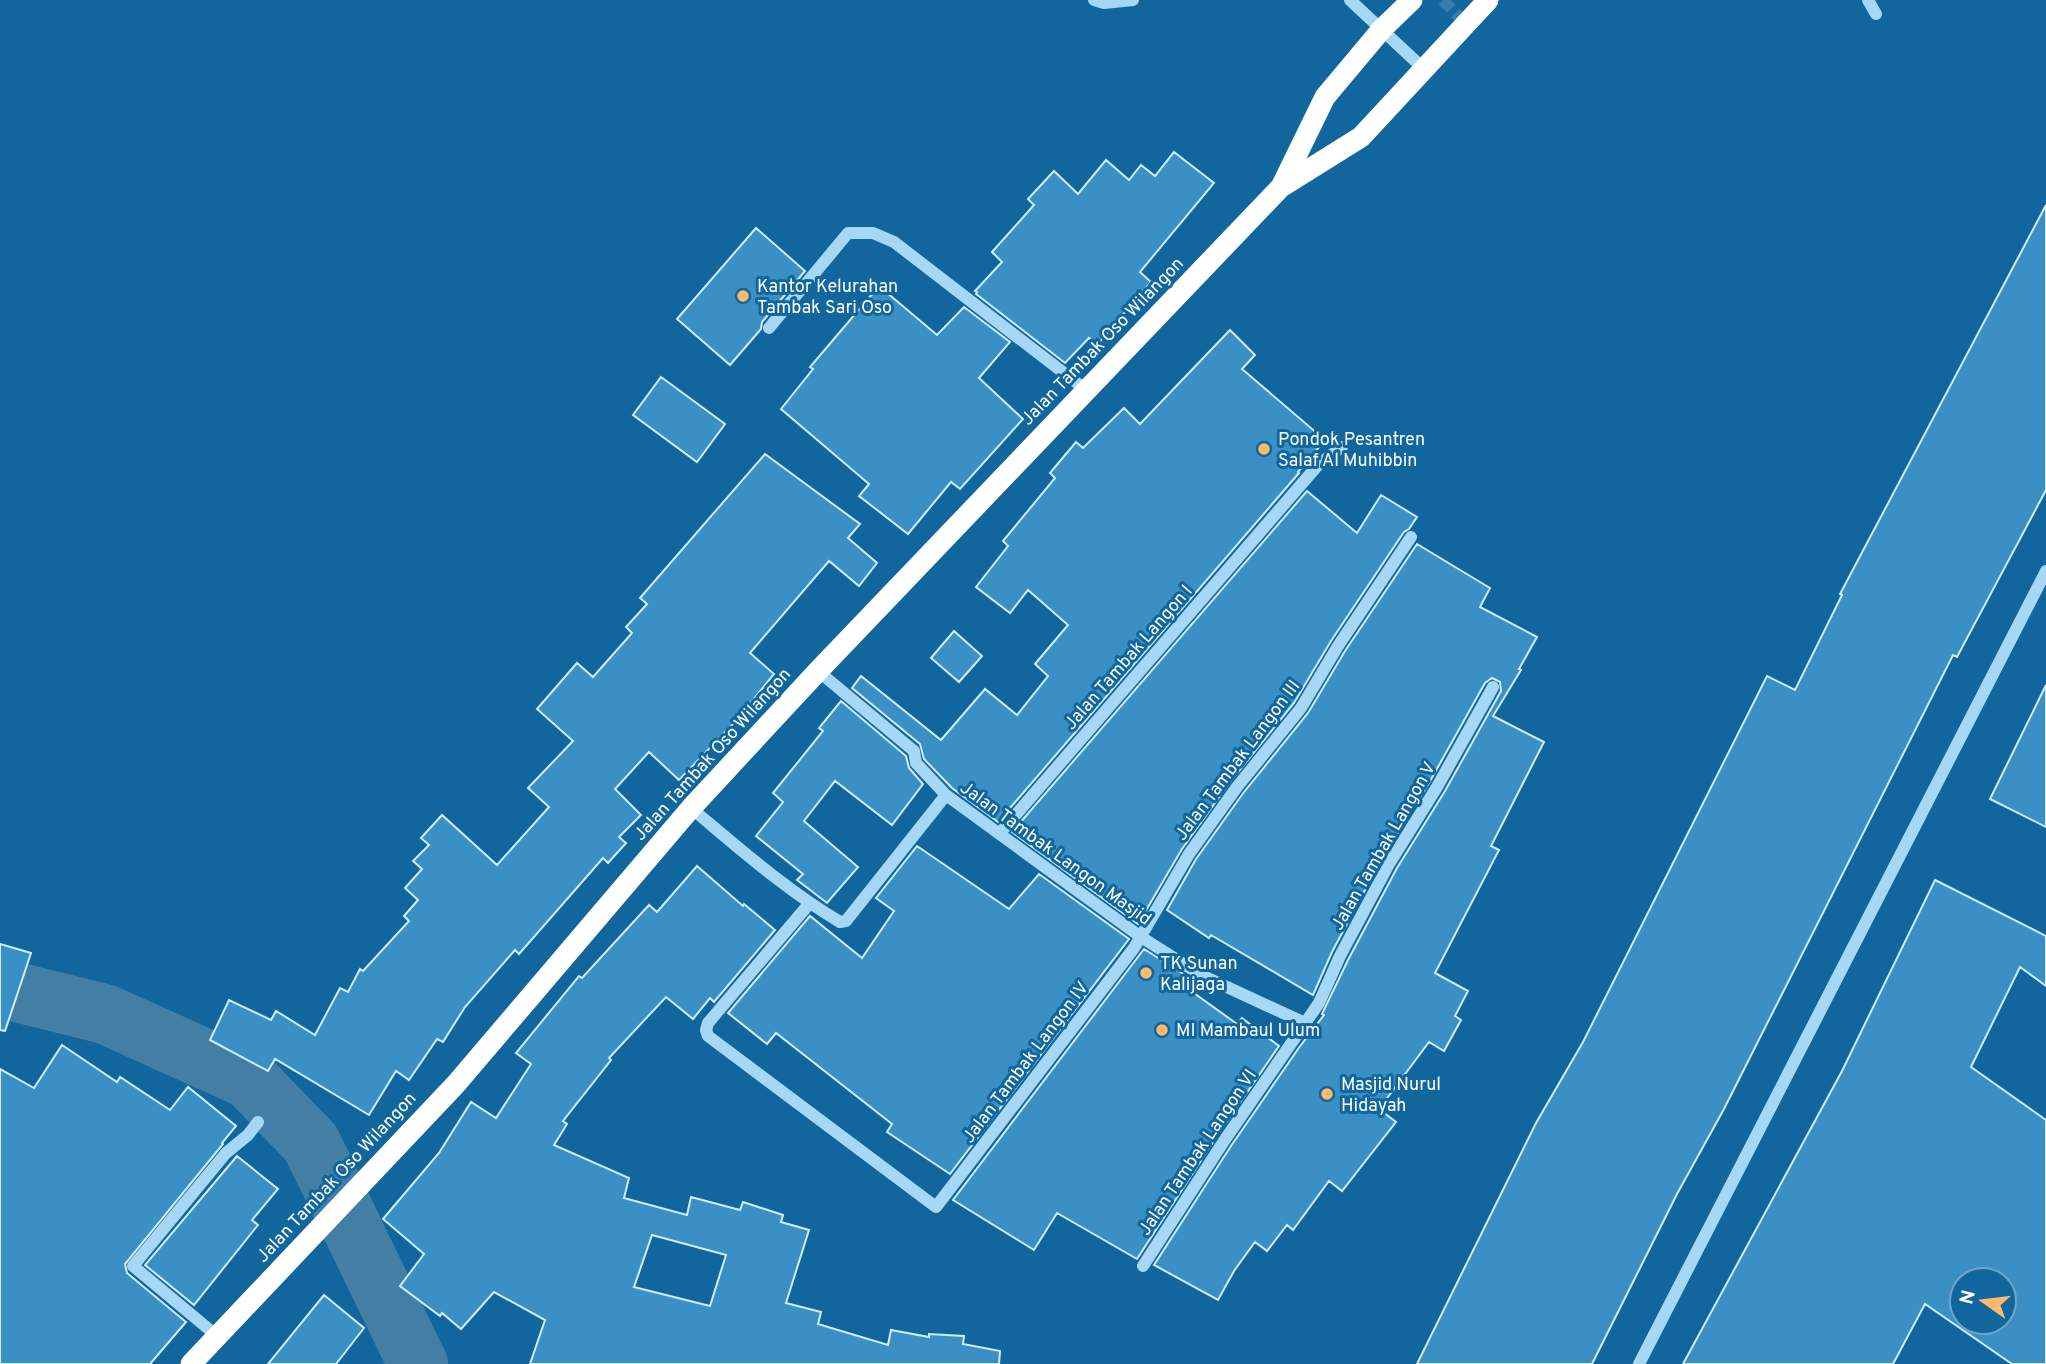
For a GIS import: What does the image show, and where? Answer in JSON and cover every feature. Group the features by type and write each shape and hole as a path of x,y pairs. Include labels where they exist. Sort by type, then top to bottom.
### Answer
{"highway":[{"path":"1281,187 1325,97 1382,29 1412,0"},
{"path":"1281,187 1361,137 1488,0"},
{"name":"Jalan Tambak Oso Wilangon","path":"191,1364 456,1084 691,808 818,670 1281,187"}],"street":[{"path":"1094,0 1104,3 1133,0"},
{"path":"1350,0 1424,69"},
{"path":"1868,0 1875,14"},
{"path":"769,328 848,233 873,233 894,242 1086,390"},
{"name":"Jalan Tambak Langon I","path":"1000,833 1318,465 1342,447"},
{"name":"Jalan Tambak Langon III","path":"1141,937 1189,854 1237,786 1301,708 1338,646 1412,537"},
{"path":"1639,1364 2046,571"},
{"name":"Jalan Tambak Langon Masjid","path":"818,670 914,751 916,762 946,795 1141,937 1201,975 1305,1023"},
{"name":"Jalan Tambak Langon V","path":"1305,1023 1319,1003 1340,956 1389,864 1437,787 1493,687"},
{"path":"691,808 786,887 840,922 846,921 946,795"},
{"name":"Jalan Tambak Langon IV","path":"809,904 708,1023 708,1036 936,1207 1141,937"},
{"name":"Jalan Tambak Langon VI","path":"1143,1266 1190,1191 1305,1023"},
{"path":"217,1336 132,1266 226,1153 248,1135 258,1122"}],"building":[{"path":"1174,152 1214,183 1140,272 1151,282 1097,345 1089,338 1065,363 976,294 975,291 1002,262 992,252 1034,205 1028,199 1054,171 1078,194 1106,160 1129,180 1141,165 1155,176"},
{"path":"2046,205 2046,490 1957,657 1953,655 1592,1364 1417,1364 1536,1123 1583,1042 1767,676 1795,690 1842,595 1840,594"},
{"name":"Kantor Kelurahan Tambak Sari Oso","path":"756,228 805,271 730,365 677,319"},
{"path":"879,286 937,335 964,307 1010,342 979,378 1023,419 960,489 951,482 908,534 859,496 869,484 781,409 813,369 810,367"},
{"path":"1230,330 1255,355 1242,369 1325,440 998,822 952,788 924,759 920,744 852,688 861,676 941,740 985,689 1017,715 1048,676 1035,664 1068,625 1028,590 1010,613 976,587 1008,546 1003,541 1055,478 1050,473 1076,442 1083,448 1124,408 1140,424"},
{"path":"661,377 725,424 697,462 633,415"},
{"path":"765,454 860,524 848,538 877,563 859,586 829,561 750,653 774,674 737,720 679,780 649,752 615,789 641,815 619,837 626,843 608,863 603,858 519,954 515,950 465,1007 443,1042 437,1039 409,1080 396,1071 369,1115 275,1059 268,1071 210,1040 229,1000 271,1020 276,1011 315,1035 340,988 348,992 360,969 363,971 409,921 404,916 418,900 405,888 422,869 413,861 429,845 421,838 442,815 497,865 549,807 528,788 573,741 537,709 577,663 593,677 632,633 626,627 647,604 640,598"},
{"path":"1307,491 1357,533 1381,495 1417,517 1404,532 1331,641 1294,703 1230,782 1182,849 1138,924 1012,832"},
{"path":"1417,544 1490,588 1480,607 1537,637 1493,716 1544,742 1491,846 1499,850 1435,973 1468,991 1455,1016 1461,1020 1444,1051 1429,1042 1379,1109 1396,1122 1342,1191 1329,1181 1293,1230 1287,1225 1267,1251 1255,1242 1234,1271 1218,1300 1154,1265 1231,1146 1324,1015 1322,1014 1348,960 1397,868 1445,791 1501,691 1500,682 1492,678 1485,683 1429,783 1381,860 1332,952 1313,995 1211,935 1209,938 1167,910 1196,859 1244,792 1308,713 1345,651"},
{"path":"954,631 982,656 959,682 931,658"},
{"path":"2046,685 2046,827 1990,799"},
{"path":"841,701 906,756 909,768 923,784 892,825 835,781 804,821 858,867 827,903 797,880 803,874 756,836 783,802 773,793 823,731 819,728"},
{"path":"917,846 1009,909 1039,874 1129,939 950,1174 887,1132 892,1124 776,1033 767,1044 728,1013 810,916 862,958 894,911 876,898"},
{"path":"697,866 775,930 714,1002 710,998 693,1019 666,997 609,1058 611,1060 563,1121 567,1124 554,1145 629,1178 624,1198 687,1215 691,1197 740,1210 743,1202 783,1215 781,1222 809,1230 786,1303 821,1312 818,1324 888,1345 891,1330 929,1337 929,1334 964,1336 963,1344 1000,1351 999,1364 530,1364 545,1320 494,1292 461,1329 442,1313 440,1316 400,1286 424,1254 383,1219 439,1153 471,1102 496,1118 531,1064 516,1053 579,976 582,978 649,905 657,912","holes":["652,1235 726,1255 710,1306 634,1287"]},
{"path":"1935,880 2046,936 2046,986 2020,967 1971,1067 2046,1120 2046,1364 2012,1364 1971,1336 2018,1336 2018,1266 1948,1266 1948,1320 1925,1304 1893,1364 1683,1364 1842,1071"},
{"path":"0,944 31,953 5,1031 0,1030"},
{"path":"1144,949 1185,975 1180,983 1237,1024 1242,1018 1279,1046 1137,1259 1057,1213 1034,1250 953,1200"},
{"path":"62,1045 117,1082 120,1077 170,1110 188,1087 236,1126 125,1264 127,1273 186,1322 150,1364 0,1364 0,1069 34,1088"},
{"path":"237,1156 278,1189 252,1220 258,1225 194,1305 145,1265"},
{"path":"324,1295 364,1328 336,1364 268,1364"}],"waterway":[{"path":"0,990 105,1014 249,1079 311,1143 418,1364"}],"tunnel":[{"path":"1443,0 1466,24"}],"place":[{"name":"Kantor Kelurahan Tambak Sari Oso","path":"743,296"},
{"name":"Pondok Pesantren Salaf Al Muhibbin","path":"1264,449"},
{"name":"TK Sunan Kalijaga","path":"1146,973"},
{"name":"MI Mambaul Ulum","path":"1162,1030"},
{"name":"Masjid Nurul Hidayah","path":"1327,1094"}]}
